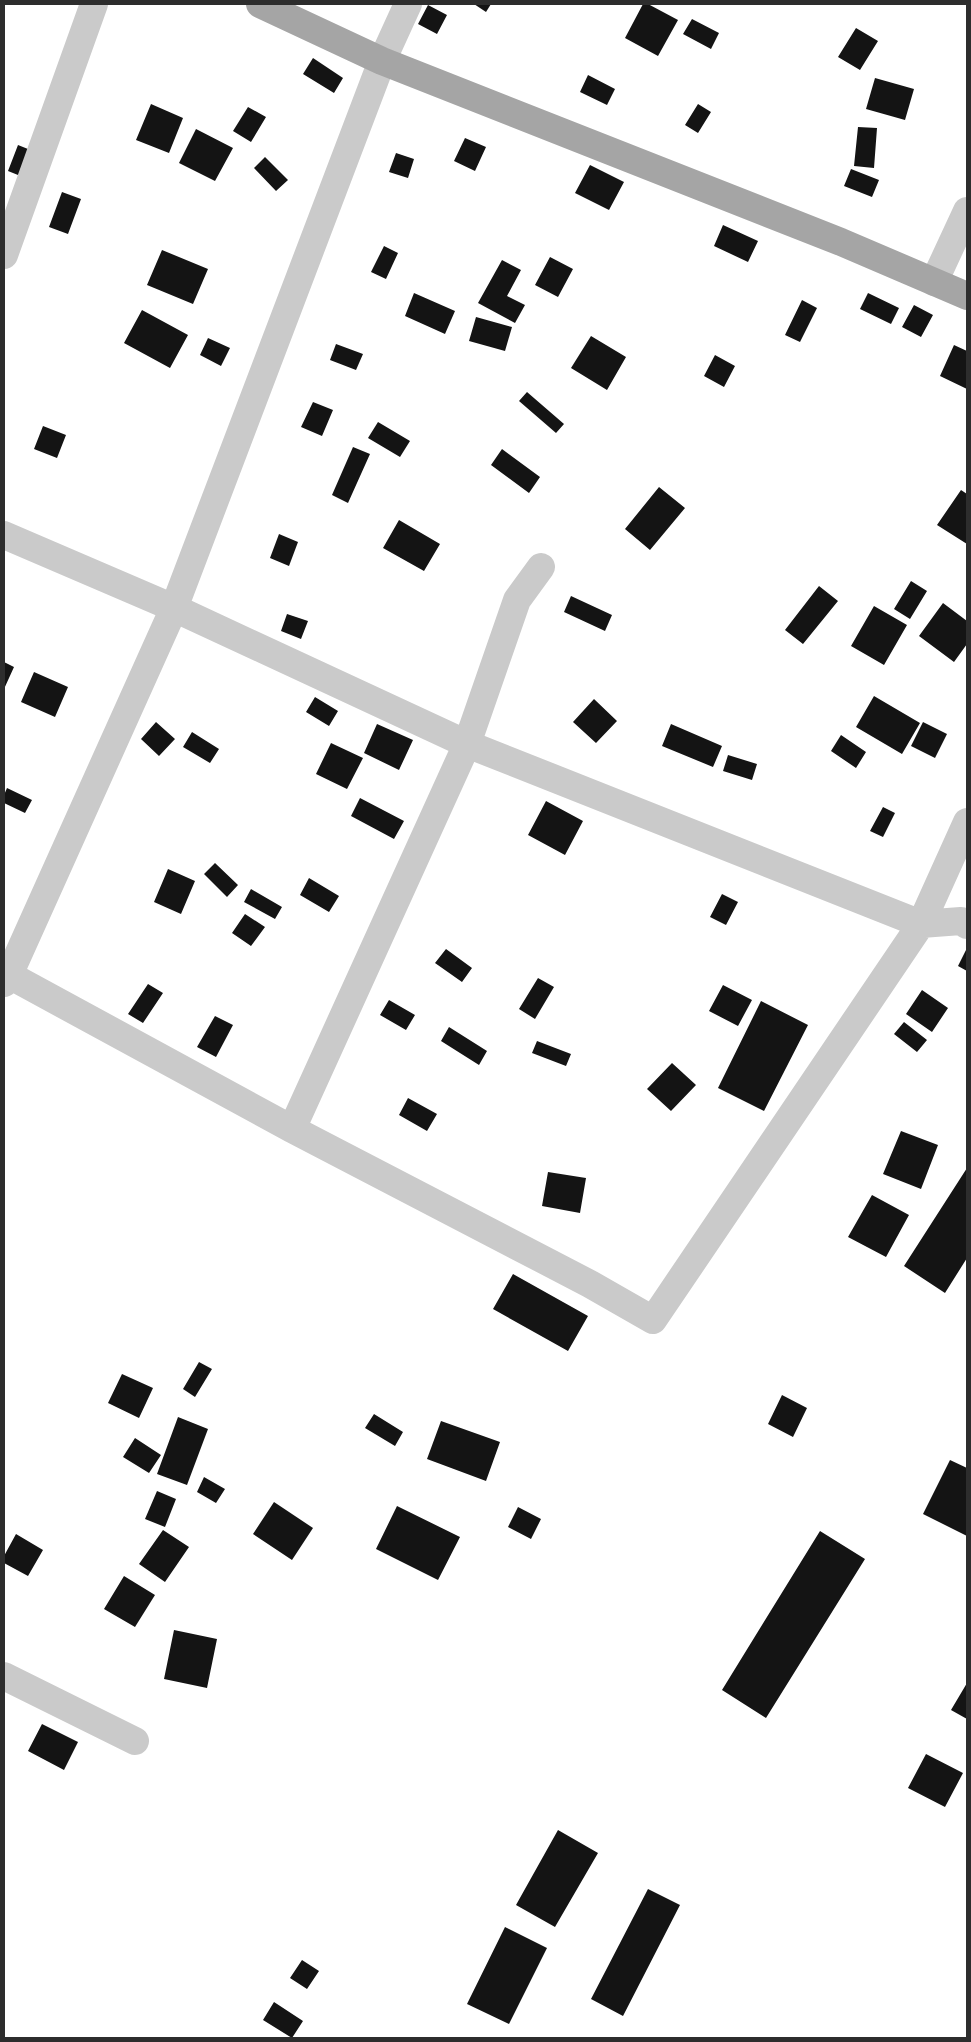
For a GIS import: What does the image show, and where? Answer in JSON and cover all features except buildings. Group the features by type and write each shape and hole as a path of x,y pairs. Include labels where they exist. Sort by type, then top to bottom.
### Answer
{"main road":[{"path":"260,4 382,61 841,242 967,296"}],"street":[{"path":"4,255 94,4"},
{"path":"408,4 382,61 174,608 6,979 590,1284 653,1320 921,924 967,822"},
{"path":"934,282 967,211"},
{"path":"4,535 174,608 466,744 921,924 961,921 967,925"},
{"path":"292,1129 466,744 517,600 541,567"},
{"path":"4,1676 134,1741"}]}
